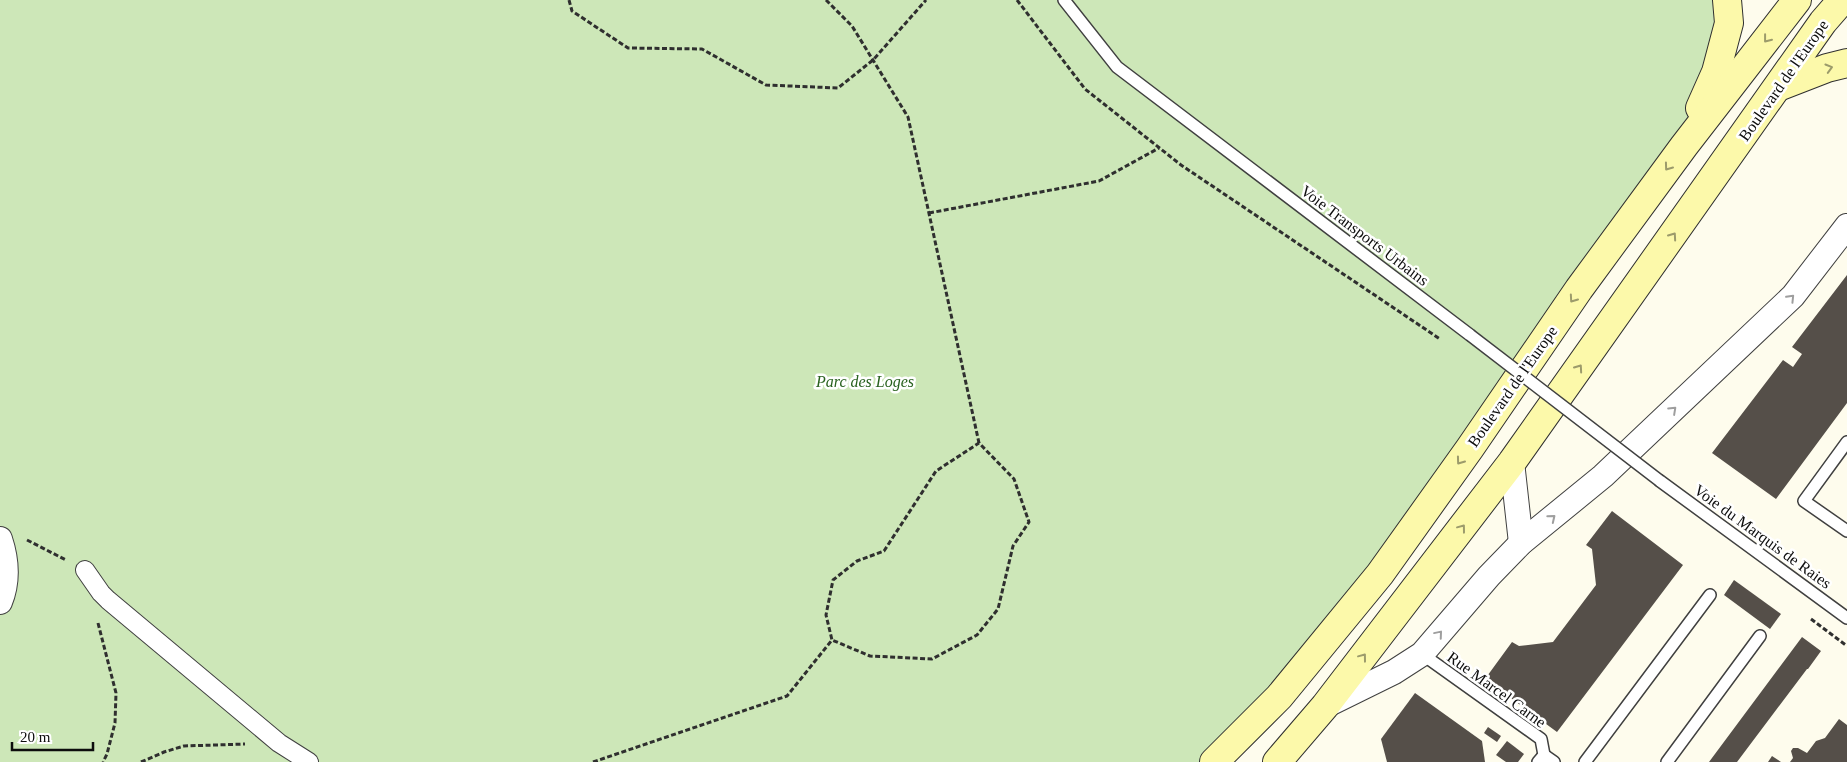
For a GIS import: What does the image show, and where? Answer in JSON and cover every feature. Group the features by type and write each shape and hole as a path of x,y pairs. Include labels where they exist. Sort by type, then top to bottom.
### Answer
{"main road":[{"path":"1684,146 1716,72 1729,22 1728,0"},
{"name":"Boulevard de l'Europe","path":"1214,762 1278,697 1380,574 1470,448 1579,289 1684,146 1797,0"},
{"name":"Boulevard de l'Europe","path":"1277,762 1325,706 1512,462 1823,22 1842,2"},
{"path":"1778,87 1826,68 1847,63"}],"street":[{"path":"1325,706 1394,672 1422,654 1489,576 1521,543 1603,476 1793,296 1847,226"},
{"path":"1512,462 1521,543"},
{"path":"0,539 7,560 0,602"},
{"path":"85,570 108,600 279,743 309,762"}],"lane":[{"name":"Voie Transports Urbains","path":"1064,0 1117,67 1660,481"},
{"path":"1847,442 1804,501 1847,531"},
{"name":"Voie du Marquis de Raies","path":"1660,481 1847,618"},
{"path":"1585,762 1710,596"},
{"path":"1667,762 1760,636"},
{"name":"Rue Marcel Carne","path":"1422,654 1540,739 1541,758"},
{"path":"1541,758 1554,762"}],"path":[{"path":"568,0 572,11 628,48 702,49 766,85 838,88 873,60 926,0"},
{"path":"826,0 852,26 908,117 979,443 1014,479 1028,522 1013,546 998,609 977,634 932,659 870,656 832,640"},
{"path":"1017,0 1085,89 1181,165 1442,341"},
{"path":"929,213 1099,181 1159,148"},
{"path":"593,762 787,696 832,640 826,615 833,580 857,561 884,552 936,471 979,443"},
{"path":"25,539 85,570"},
{"path":"97,617 116,693 115,723 107,754 102,762"},
{"path":"141,762 184,746 279,743"}],"green space":[{"name":"Parc des Loges","path":"0,0 1727,0 1684,146 1470,448 1214,762 0,762"}],"building":[{"path":"1847,275 1847,403 1776,499 1712,453 1783,360 1793,367 1802,354 1792,347"},
{"path":"1612,511 1683,565 1557,732 1485,679 1512,642 1519,646 1553,642 1596,585 1592,549 1586,545"},
{"path":"1734,580 1781,614 1770,629 1724,595"},
{"path":"1802,637 1821,651 1808,669 1737,762 1709,762"},
{"path":"1415,693 1482,741 1485,762 1387,762 1381,739"},
{"path":"1839,719 1847,725 1847,762 1790,762 1793,758 1791,751 1793,748 1798,748 1807,753 1816,741 1825,738"},
{"path":"1488,727 1501,736 1497,742 1484,733"},
{"path":"1507,741 1524,754 1518,762 1506,762 1496,755"},
{"path":"1772,756 1781,762 1768,762"}]}
